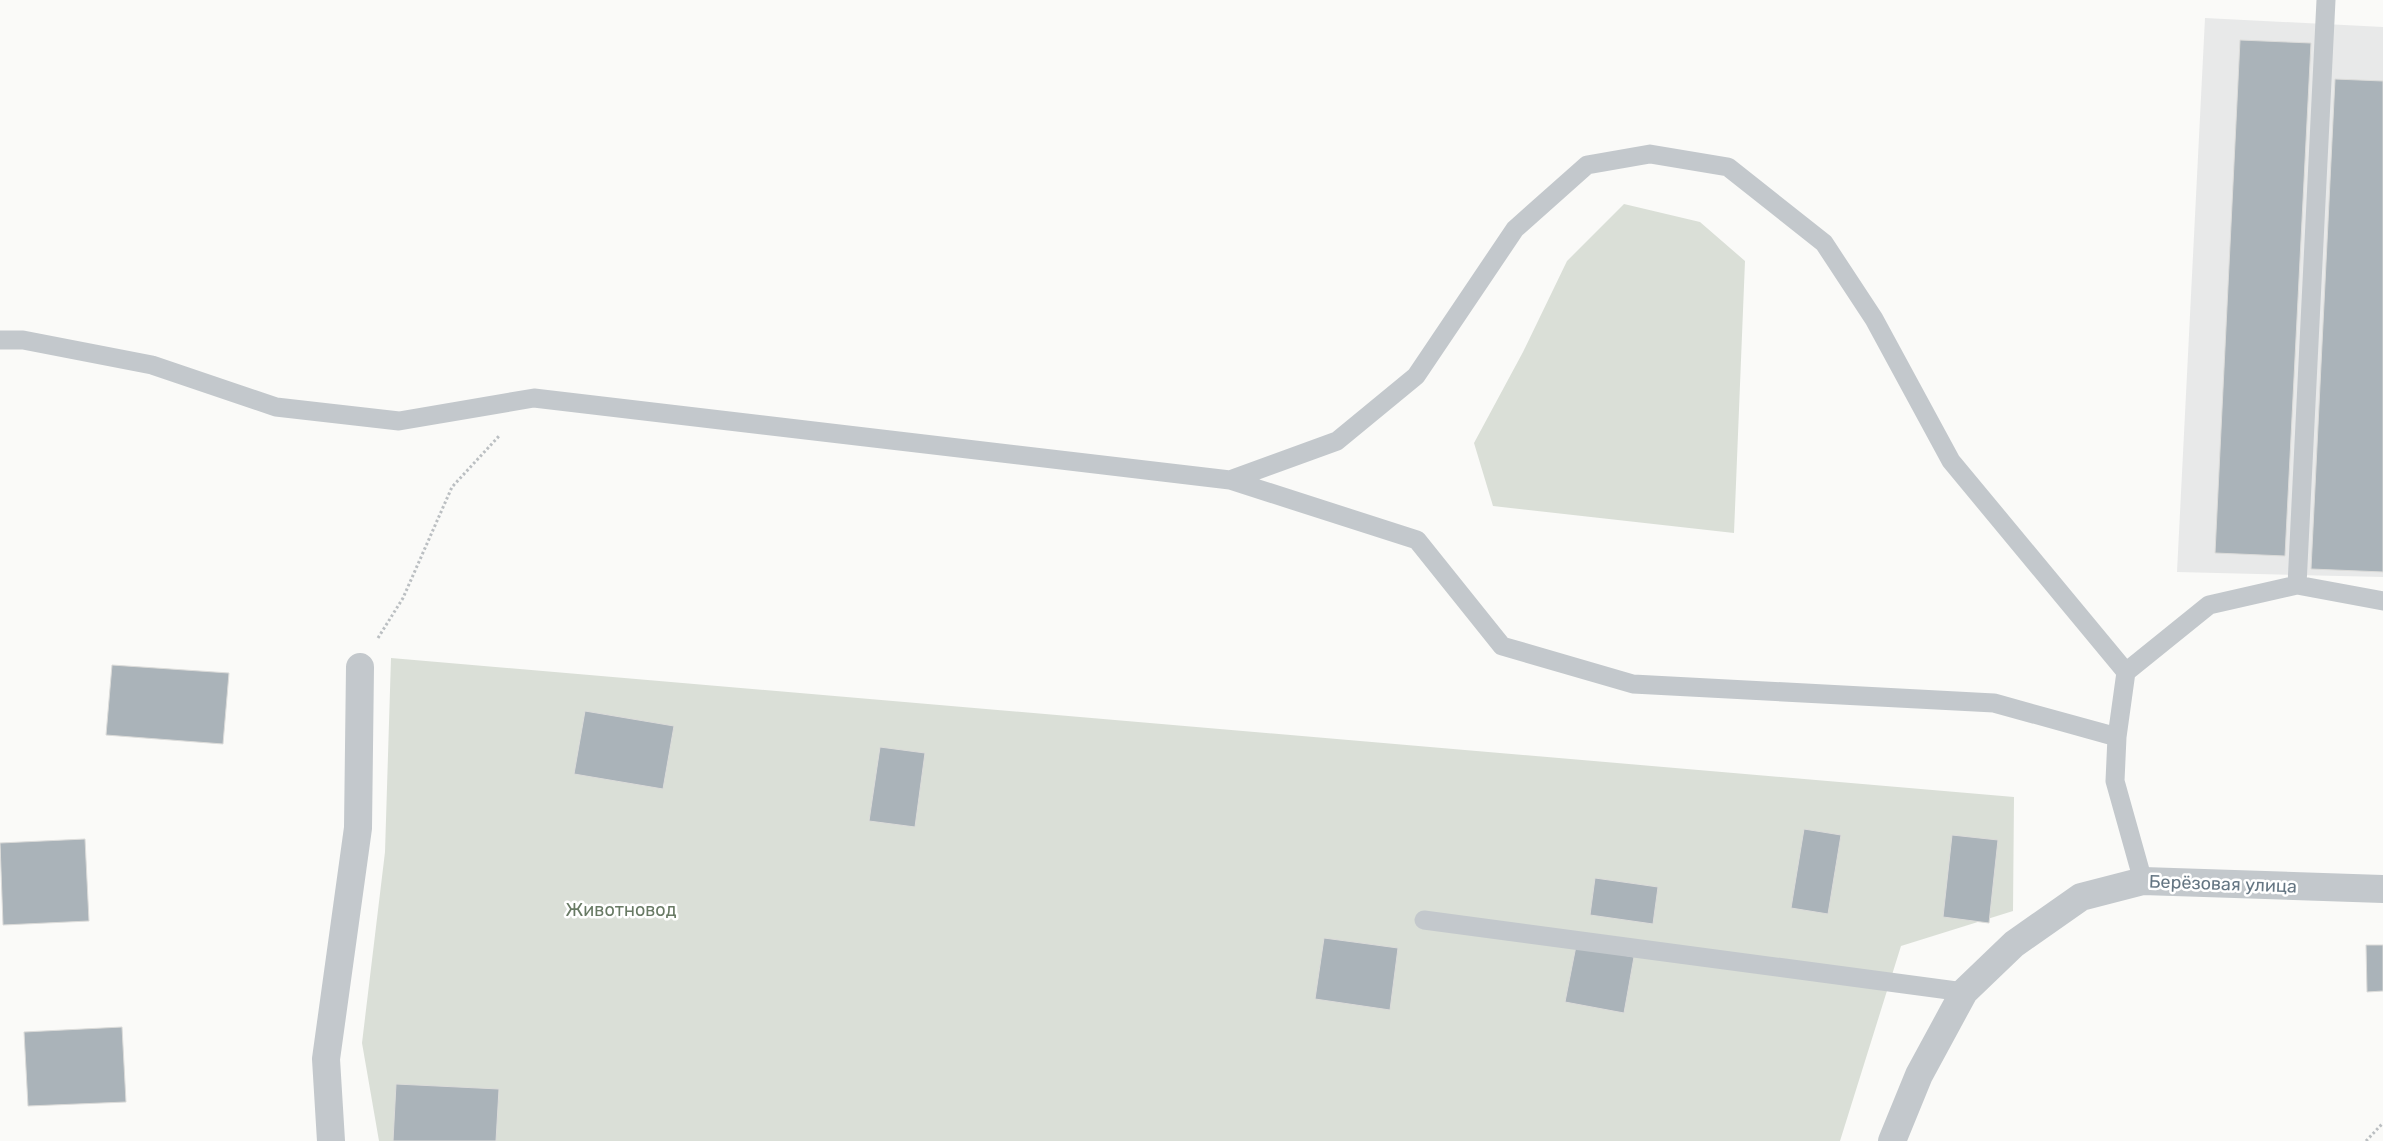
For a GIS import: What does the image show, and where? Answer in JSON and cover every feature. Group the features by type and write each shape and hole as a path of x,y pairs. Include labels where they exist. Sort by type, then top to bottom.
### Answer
{"street":[{"path":"331,1141 326,1059 358,828 360,668"},
{"name":"Берёзовая улица","path":"1892,1141 1919,1075 1964,992 2014,944 2081,897 2142,881 2383,889"}],"lane":[{"path":"2297,585 2326,0"},
{"path":"1230,480 1337,441 1416,376 1515,229 1587,165 1650,154 1728,167 1824,243 1874,319 1951,461 2126,672"},
{"path":"0,340 23,340 152,365 276,407 389,420 398,421 534,398 1230,480 1417,540 1502,646 1633,684 1994,703 2117,737"},
{"path":"2142,881 2115,782 2117,737 2126,672 2209,604 2297,585 2383,601"},
{"path":"1424,920 1964,992"}],"path":[{"path":"360,668 403,598 452,487 534,398"},
{"path":"2366,1141 2383,1124"}],"shaded area":[{"path":"2205,18 2383,27 2383,577 2177,572"}],"green space":[{"path":"1624,204 1700,222 1745,261 1734,533 1493,506 1474,443 1523,352 1567,261"},
{"name":"Животновод","path":"391,658 2014,797 2013,911 1901,946 1840,1141 379,1141 362,1043 385,852"}],"building":[{"path":"2240,40 2311,43 2285,556 2215,553"},
{"path":"2335,79 2383,81 2383,572 2311,569"},
{"path":"112,665 229,673 223,744 106,735"},
{"path":"585,711 674,726 663,789 574,774"},
{"path":"880,747 925,753 915,827 869,821"},
{"path":"1804,829 1841,835 1828,914 1791,908"},
{"path":"1952,835 1998,840 1989,923 1943,917"},
{"path":"85,839 89,921 3,925 0,843"},
{"path":"1595,878 1658,887 1653,924 1590,915"},
{"path":"1324,938 1398,948 1390,1010 1315,999"},
{"path":"2366,945 2383,945 2383,991 2367,992"},
{"path":"1576,946 1634,957 1624,1013 1565,1002"},
{"path":"122,1027 126,1102 28,1106 24,1032"},
{"path":"396,1084 499,1089 496,1141 393,1141"}]}
